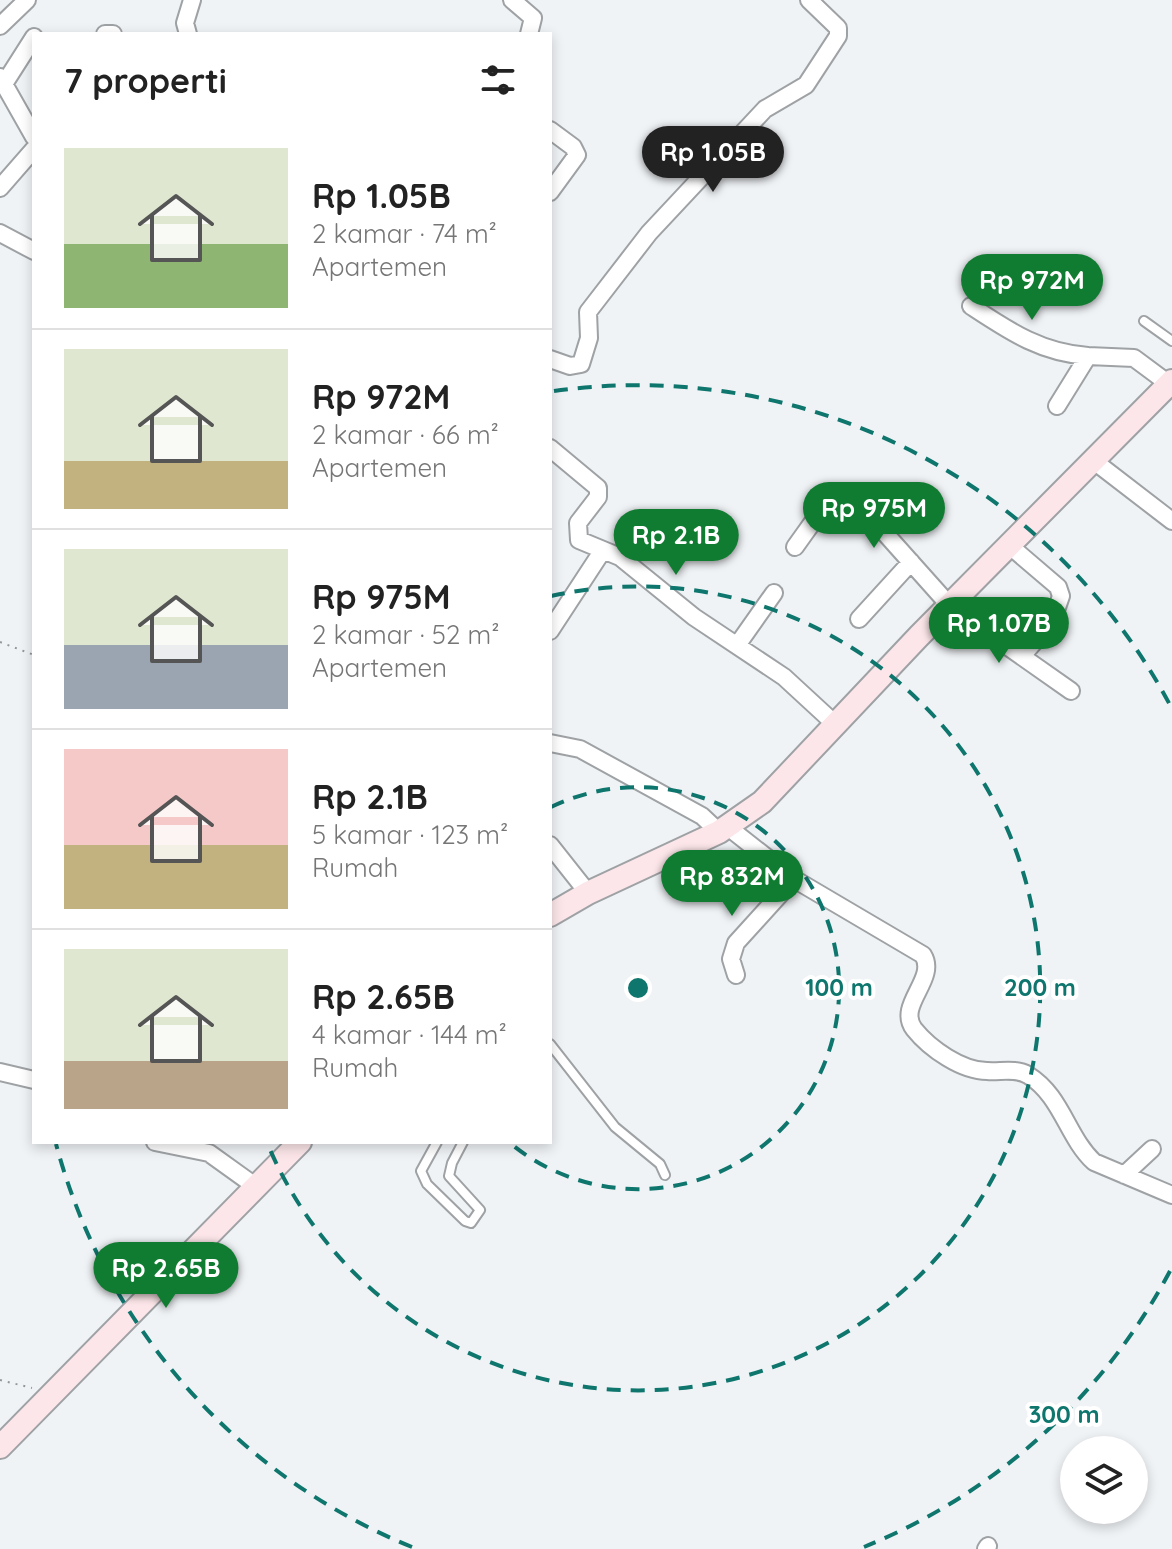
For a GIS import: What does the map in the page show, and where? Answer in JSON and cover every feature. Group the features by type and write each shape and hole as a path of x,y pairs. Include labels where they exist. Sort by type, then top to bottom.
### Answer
{"street":[{"path":"0,26 27,0"},
{"path":"512,0 533,18 530,32"},
{"path":"552,365 581,364 589,338 588,312 649,233 765,109 806,85 838,36 838,28 809,0"},
{"path":"176,32 189,7"},
{"path":"188,32 189,7"},
{"path":"32,40 2,80 32,133"},
{"path":"552,131 573,147 577,155 552,189"},
{"path":"0,188 32,151"},
{"path":"0,233 32,250"},
{"path":"552,914 588,893 724,829 773,791 950,606 1171,383 1134,358 1068,355 1022,339 971,306"},
{"path":"1057,406 1088,356"},
{"path":"552,450 598,488 598,497 576,529 579,540 620,557 694,617 784,677 835,724"},
{"path":"1094,461 1172,521"},
{"path":"795,547 830,498 836,497 875,522 950,606 1071,691"},
{"path":"1010,546 1058,587 1061,596 1052,622 1022,656"},
{"path":"552,628 603,550"},
{"path":"859,619 911,562"},
{"path":"738,644 774,593"},
{"path":"552,743 580,749 702,816 794,879 923,955 927,971 910,1010 915,1030 963,1066 1025,1073 1049,1093 1084,1153 1094,1162 1172,1195"},
{"path":"552,848 588,893"},
{"path":"736,975 731,959 736,943 794,879"},
{"path":"0,1072 32,1080"},
{"path":"165,1144 209,1153 255,1186"},
{"path":"0,1447 298,1144"},
{"path":"1124,1175 1152,1149"}],"lane":[{"path":"1144,321 1172,341"},
{"path":"552,1047 615,1127 660,1164 665,1175"},
{"path":"436,1144 421,1171 427,1184 465,1221 471,1223 480,1210 449,1176 462,1144"},
{"path":"439,1195 453,1180"}],"path":[{"path":"0,642 32,654"},
{"path":"0,1380 53,1392"}]}
